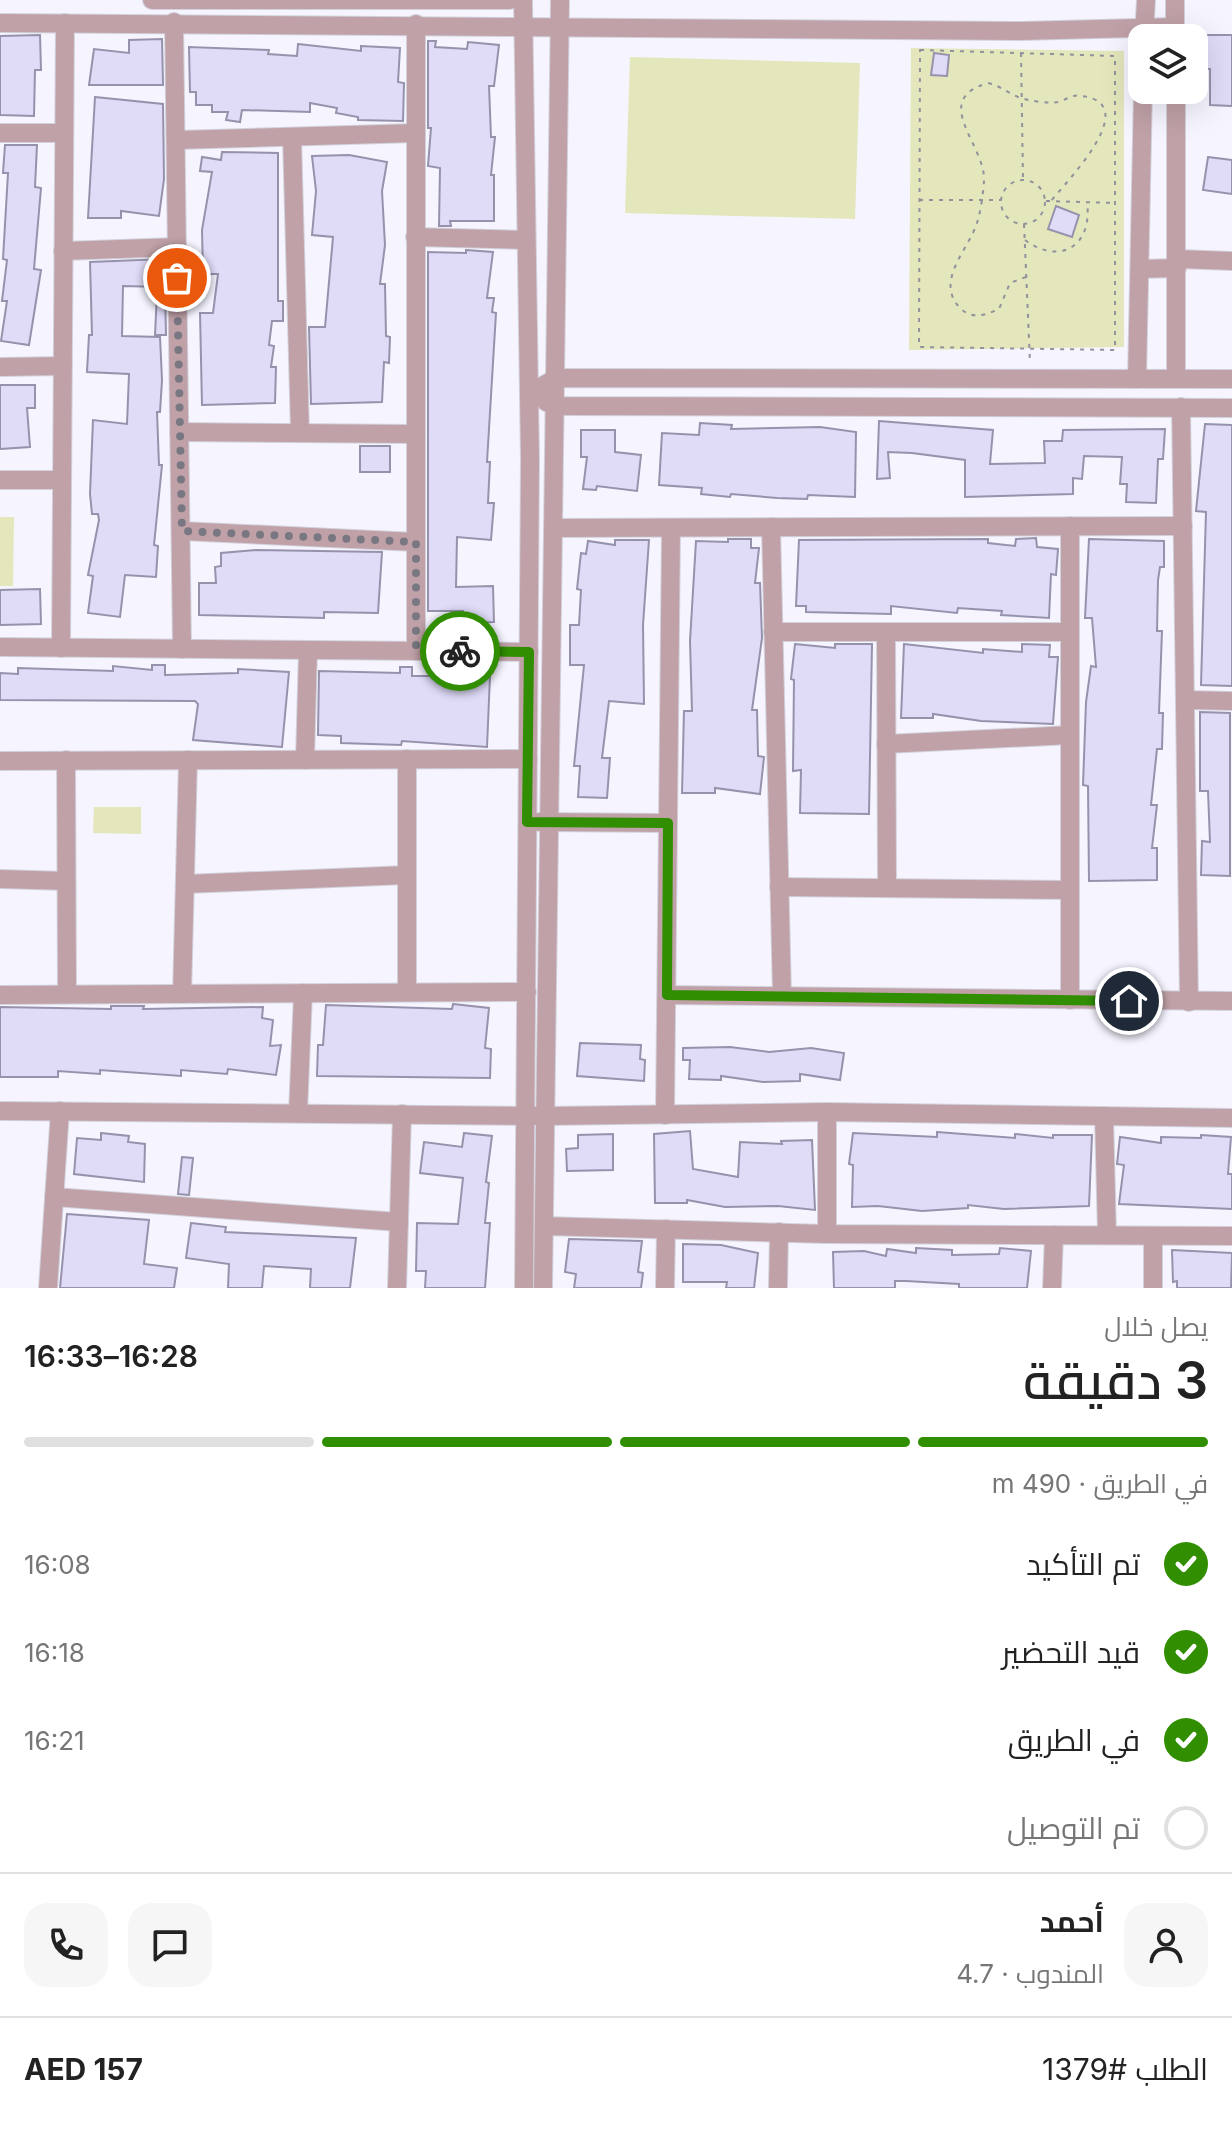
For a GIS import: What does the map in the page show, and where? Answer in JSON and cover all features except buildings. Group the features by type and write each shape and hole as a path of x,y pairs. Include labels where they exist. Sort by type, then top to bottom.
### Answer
{"street":[{"path":"152,0 510,0"},
{"path":"523,0 529,394 524,1288"},
{"path":"543,1288 560,0"},
{"path":"1145,24 1146,0"},
{"path":"1175,0 1175,24"},
{"path":"174,22 182,649"},
{"path":"0,23 416,24 1128,33"},
{"path":"61,648 65,23"},
{"path":"416,24 416,651"},
{"path":"1137,379 1143,104"},
{"path":"1176,104 1176,379"},
{"path":"0,133 64,133"},
{"path":"176,140 416,133"},
{"path":"292,137 300,433"},
{"path":"415,237 526,240"},
{"path":"63,251 177,247"},
{"path":"1140,269 1232,261"},
{"path":"0,367 63,366"},
{"path":"529,394 556,378 1232,379"},
{"path":"529,394 556,406 1232,408"},
{"path":"1181,407 1189,1002"},
{"path":"179,432 416,434"},
{"path":"0,480 62,480"},
{"path":"1070,526 1070,1000"},
{"path":"554,528 1183,526"},
{"path":"771,527 782,996"},
{"path":"665,1115 671,528"},
{"path":"182,531 416,542"},
{"path":"773,632 1070,632"},
{"path":"886,632 887,888"},
{"path":"0,647 529,652"},
{"path":"305,760 308,650"},
{"path":"1185,700 1232,701"},
{"path":"886,744 1070,735"},
{"path":"407,759 407,992"},
{"path":"0,761 528,759"},
{"path":"66,760 67,994"},
{"path":"182,994 188,760"},
{"path":"527,822 668,823"},
{"path":"185,884 407,875"},
{"path":"0,879 66,881"},
{"path":"779,887 1070,890"},
{"path":"0,995 527,992"},
{"path":"298,1113 303,993"},
{"path":"667,995 1232,1001"},
{"path":"0,1111 547,1116 827,1112 1232,1118"},
{"path":"48,1288 60,1111"},
{"path":"827,1112 827,1234"},
{"path":"397,1288 402,1114"},
{"path":"1104,1116 1107,1235"},
{"path":"54,1197 399,1222"},
{"path":"544,1226 827,1234 1232,1236"},
{"path":"665,1288 666,1229"},
{"path":"778,1288 779,1232"},
{"path":"1052,1288 1054,1235"},
{"path":"1153,1236 1153,1288"}],"path":[{"path":"920,50 1115,56 1115,350 919,347 919,200 920,50"},
{"path":"1021,51 1023,180"},
{"path":"1026,277 1010,283 999,309 987,315 964,312 954,302 951,285 954,268 976,227 982,200 982,164 961,120 960,107 966,94 988,83 1021,98 1057,102 1070,96 1085,96 1097,102 1104,112 1106,123 1101,140 1051,201"},
{"path":"1023,180 1036,184 1045,201 1041,214 1024,224 1006,215 1002,200 1010,185 1023,180"},
{"path":"919,200 1002,200"},
{"path":"1045,201 1117,203"},
{"path":"1025,239 1041,252 1056,253 1074,246 1085,232 1089,217 1087,202"},
{"path":"1024,224 1030,347"}],"green space":[{"path":"911,48 1124,51 1124,347 909,350"},
{"path":"630,57 860,63 855,219 625,213"},
{"path":"0,517 14,517 13,586 0,586"},
{"path":"94,807 141,807 141,834 93,833"}],"way so far":[{"path":"177,278 182,531 325,535 416,542 416,651 460,651"}],"route":[{"path":"460,651 529,652 527,822 668,823 667,995 1129,1001"}]}
